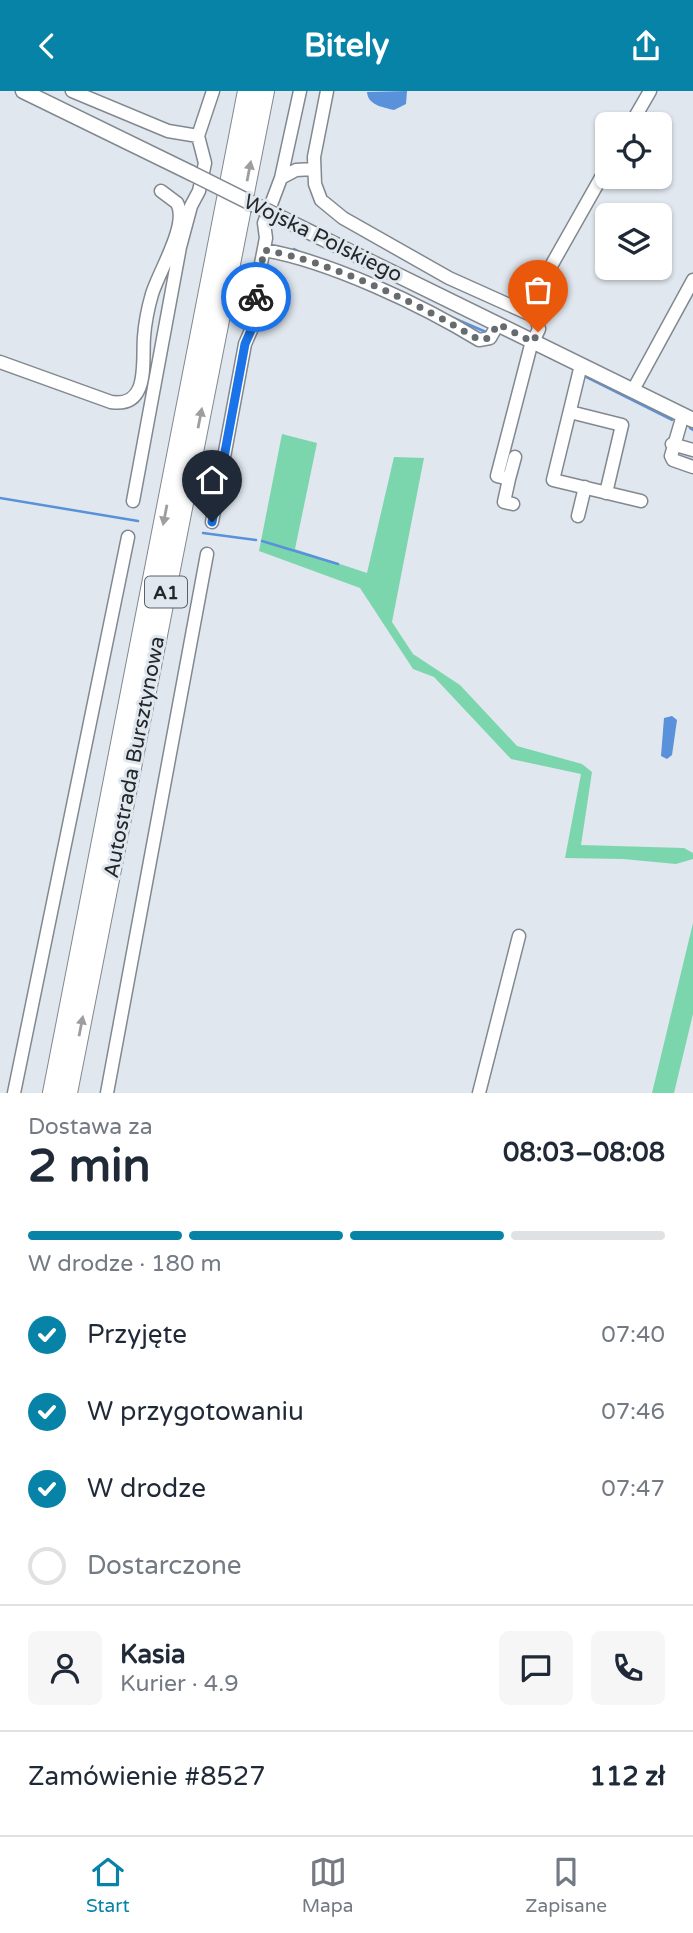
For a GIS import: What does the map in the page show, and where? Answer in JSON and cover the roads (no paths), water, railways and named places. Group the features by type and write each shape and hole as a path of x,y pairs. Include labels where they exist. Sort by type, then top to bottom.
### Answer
{"highway":[{"name":"Autostrada Bursztynowa","path":"52,1093 247,91"},
{"name":"Autostrada Bursztynowa","path":"68,1093 265,91"}],"main road":[{"name":"Wojska Polskiego","path":"23,91 688,417"}],"street":[{"path":"72,91 168,131 198,136"},
{"path":"133,501 180,247 191,206 200,191 205,163 198,136 213,91"},
{"path":"212,522 245,344 259,312 255,294 264,250 264,223 281,178 300,91"},
{"path":"327,91 313,169 317,193 327,207 449,278 536,317 539,324 497,476 509,479"},
{"path":"638,112 650,91"},
{"path":"281,178 296,170 313,169"},
{"path":"525,312 595,188"},
{"path":"0,362 111,402 124,403 134,397 144,381 144,338 152,295 181,218 177,203 160,191"},
{"path":"264,250 293,254 427,311 479,340 489,338 498,324"},
{"path":"633,390 693,280"},
{"path":"581,365 553,479 641,501"},
{"path":"134,397 150,409"},
{"path":"570,412 622,425 606,493"},
{"path":"688,417 672,444 673,460 693,467"},
{"path":"672,444 693,450"},
{"path":"513,504 503,502 514,457"},
{"path":"578,516 585,487"},
{"path":"14,1093 128,537"},
{"path":"107,1093 207,554"},
{"path":"478,1093 519,936"}],"water":[{"path":"407,91 406,104 394,110 373,103 367,92"},
{"path":"672,716 677,720 672,755 667,759 661,756 664,718"}],"waterway":[{"path":"294,249 304,254"},
{"path":"451,317 486,332"},
{"path":"586,377 672,420"},
{"path":"0,498 138,521"},
{"path":"203,533 256,540"},
{"path":"262,541 338,564"}]}
